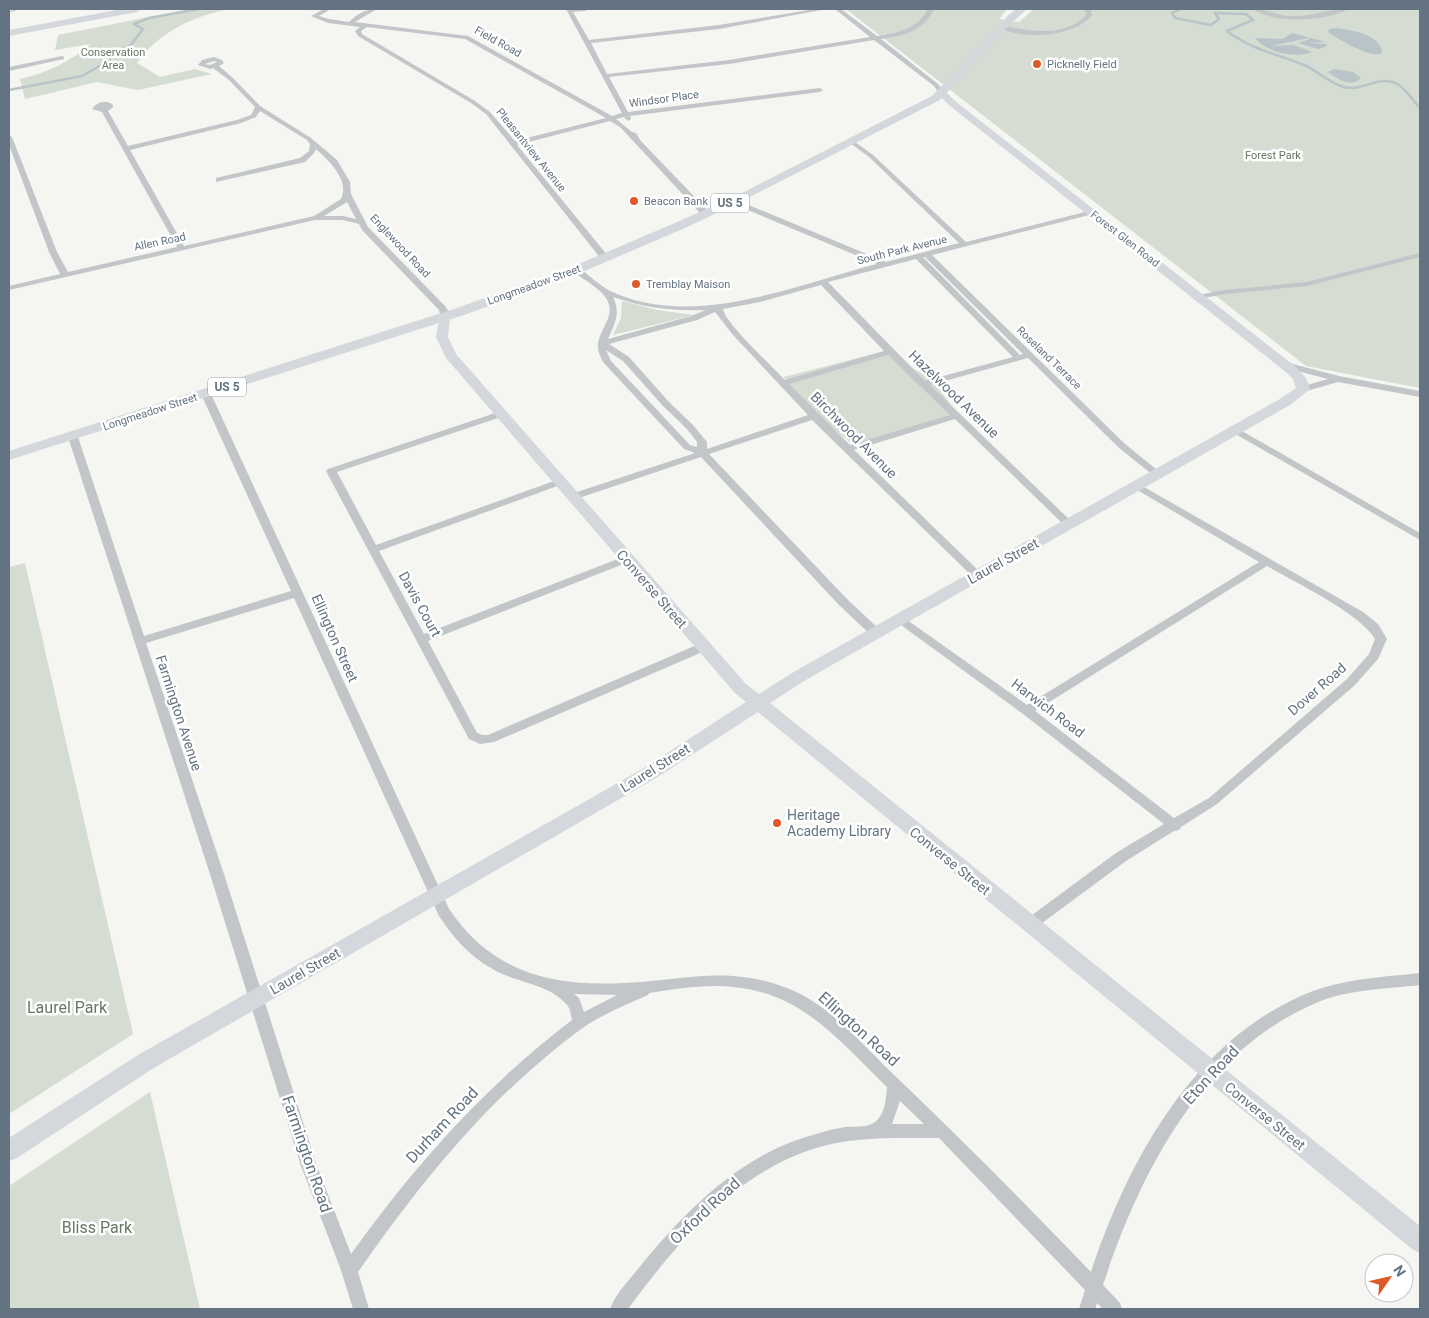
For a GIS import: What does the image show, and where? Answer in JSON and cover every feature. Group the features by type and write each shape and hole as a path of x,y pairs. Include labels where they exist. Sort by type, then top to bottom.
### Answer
{"highway":[{"path":"9,26 99,9"},
{"path":"9,33 137,9"},
{"name":"US 5","path":"1013,13 1022,9"}],"main road":[{"name":"Longmeadow Street","path":"9,456 444,317 576,270 706,214 936,98 962,72 1013,13"},
{"name":"Converse Street","path":"757,702 1420,1242"}],"street":[{"path":"350,24 359,16 374,9"},
{"path":"569,9 585,9"},
{"name":"Field Road","path":"569,9 626,114 637,141"},
{"path":"587,42 719,27 824,9"},
{"path":"838,9 879,37 936,85 941,92"},
{"path":"605,76 724,63 903,33 927,18 931,9"},
{"path":"1002,27 1038,32 1062,30 1082,23 1089,15 1087,9"},
{"path":"1256,9 1274,16 1296,19 1346,9"},
{"name":"Field Road","path":"326,10 314,16 322,20 350,24 466,37 610,118 637,141 706,214"},
{"name":"Pleasantview Avenue","path":"365,26 358,31 360,36 481,108 513,144 605,258"},
{"path":"9,69 62,58"},
{"name":"Englewood Road","path":"215,66 231,79 258,107 314,144 334,162 346,182 347,194 361,222 445,312 444,317"},
{"name":"Windsor Place","path":"513,144 626,114 820,90"},
{"name":"Forest Glen Road","path":"941,92 1285,365 1298,376 1302,382 1303,389"},
{"path":"125,148 239,122 254,116 258,107"},
{"path":"104,110 182,249"},
{"path":"239,122 263,121 286,125"},
{"path":"9,137 53,252 65,275"},
{"path":"851,141 871,156 965,245"},
{"path":"302,160 312,152 314,144"},
{"path":"219,180 302,160 318,159 334,162"},
{"name":"Allen Road","path":"315,218 344,200 347,194"},
{"path":"734,201 886,265"},
{"name":"South Park Avenue","path":"576,270 606,292 653,306 676,308 719,307 760,300 822,281 1090,212"},
{"name":"Allen Road","path":"9,288 315,218 343,218 361,222"},
{"path":"1198,297 1307,284 1420,254"},
{"name":"Roseland Terrace","path":"928,255 1121,445 1157,474"},
{"path":"918,257 1019,358"},
{"name":"Hazelwood Avenue","path":"822,281 890,352 1069,524"},
{"path":"606,292 613,304 615,316 611,327 601,340 602,355 625,383 687,447 702,452 843,602 876,633"},
{"name":"South Park Avenue","path":"602,343 694,318 719,307"},
{"name":"Birchwood Avenue","path":"719,307 720,314 814,416 978,576"},
{"name":"Converse Street","path":"444,317 442,337 447,351 725,672 757,702"},
{"path":"602,343 626,359 661,400 690,428 702,442 702,452"},
{"path":"784,383 890,352"},
{"path":"923,384 1029,355"},
{"path":"1285,365 1338,379 1420,394"},
{"path":"1303,389 1338,379"},
{"name":"Laurel Street","path":"9,1150 145,1062 650,773 757,702 1297,395 1303,389"},
{"name":"Ellington Street","path":"206,394 437,895"},
{"name":"Davis Court","path":"501,414 331,471 472,736 480,740 490,739 703,647"},
{"path":"572,497 814,416"},
{"path":"848,449 956,416"},
{"path":"1235,430 1420,537"},
{"name":"Farmington Avenue","path":"73,437 256,998"},
{"path":"373,550 560,482"},
{"name":"Dover Road","path":"1029,925 1121,857 1175,826 1213,801 1351,682 1379,647 1380,635 1368,622 1268,561 1137,486"},
{"path":"422,639 626,559"},
{"path":"1027,711 1268,561"},
{"path":"140,641 298,593"},
{"name":"Harwich Road","path":"899,620 1027,711 1175,826"},
{"name":"Ellington Road","path":"437,895 448,918 478,953 509,972 550,984 611,989 687,980 734,980 753,983 788,994 811,1009 844,1037 894,1084 1114,1309"},
{"name":"Eton Road","path":"1087,1309 1114,1231 1136,1181 1187,1096 1232,1047 1268,1022 1314,997 1367,985 1420,979"},
{"name":"Durham Road","path":"349,1270 412,1183 452,1136 532,1060 580,1022 624,998 667,983"},
{"path":"550,984 574,1002 580,1022"},
{"name":"Farmington Road","path":"256,998 309,1166 349,1270 361,1309"},
{"path":"874,1131 892,1111 894,1084"},
{"name":"Oxford Road","path":"618,1309 685,1226 732,1183 756,1167 788,1151 837,1136 874,1131 941,1130"}],"green space":[{"name":"Conservation Area","path":"190,9 229,9 190,21 166,34 155,42 137,63 160,77 195,69 212,74 138,90 97,82 25,99 20,79 58,66 91,44 55,50 58,35"},
{"name":"Forest Park","path":"846,9 1007,9 999,19 1019,22 1034,9 1420,9 1420,388 1306,366"},
{"path":"622,301 657,310 694,315 613,335 621,318"},
{"path":"881,352 931,378 957,413 855,446 803,405 784,377"},
{"name":"Laurel Park","path":"25,563 133,1034 9,1114 9,567"},
{"name":"Bliss Park","path":"150,1092 200,1309 9,1309 9,1186"}],"shaded area":[{"path":"1333,28 1355,31 1370,37 1381,47 1382,53 1377,54 1363,51 1348,44 1329,33 1328,30"},
{"path":"1292,33 1326,42 1308,43 1326,44 1327,46 1318,49 1298,43 1310,39 1308,38 1271,46 1293,45 1312,52 1297,55 1273,50 1255,38 1283,39"},
{"path":"1334,69 1353,72 1361,78 1353,82 1344,81 1328,72"}],"waterway":[{"path":"9,90 82,76 110,60 111,52 130,46 143,29 134,24 149,18 199,9"},
{"path":"1180,9 1172,13 1175,18 1211,25 1219,19 1215,13 1246,14 1253,20 1227,31 1254,47 1304,65 1333,83 1344,87 1351,88 1385,81 1392,82 1405,90 1420,108"}],"railway":[{"path":"9,10 14,9"}],"place":[{"name":"Picknelly Field","path":"1037,64"},
{"name":"Beacon Bank","path":"634,201"},
{"name":"Tremblay Maison","path":"636,284"},
{"name":"Heritage Academy Library","path":"777,823"}]}
